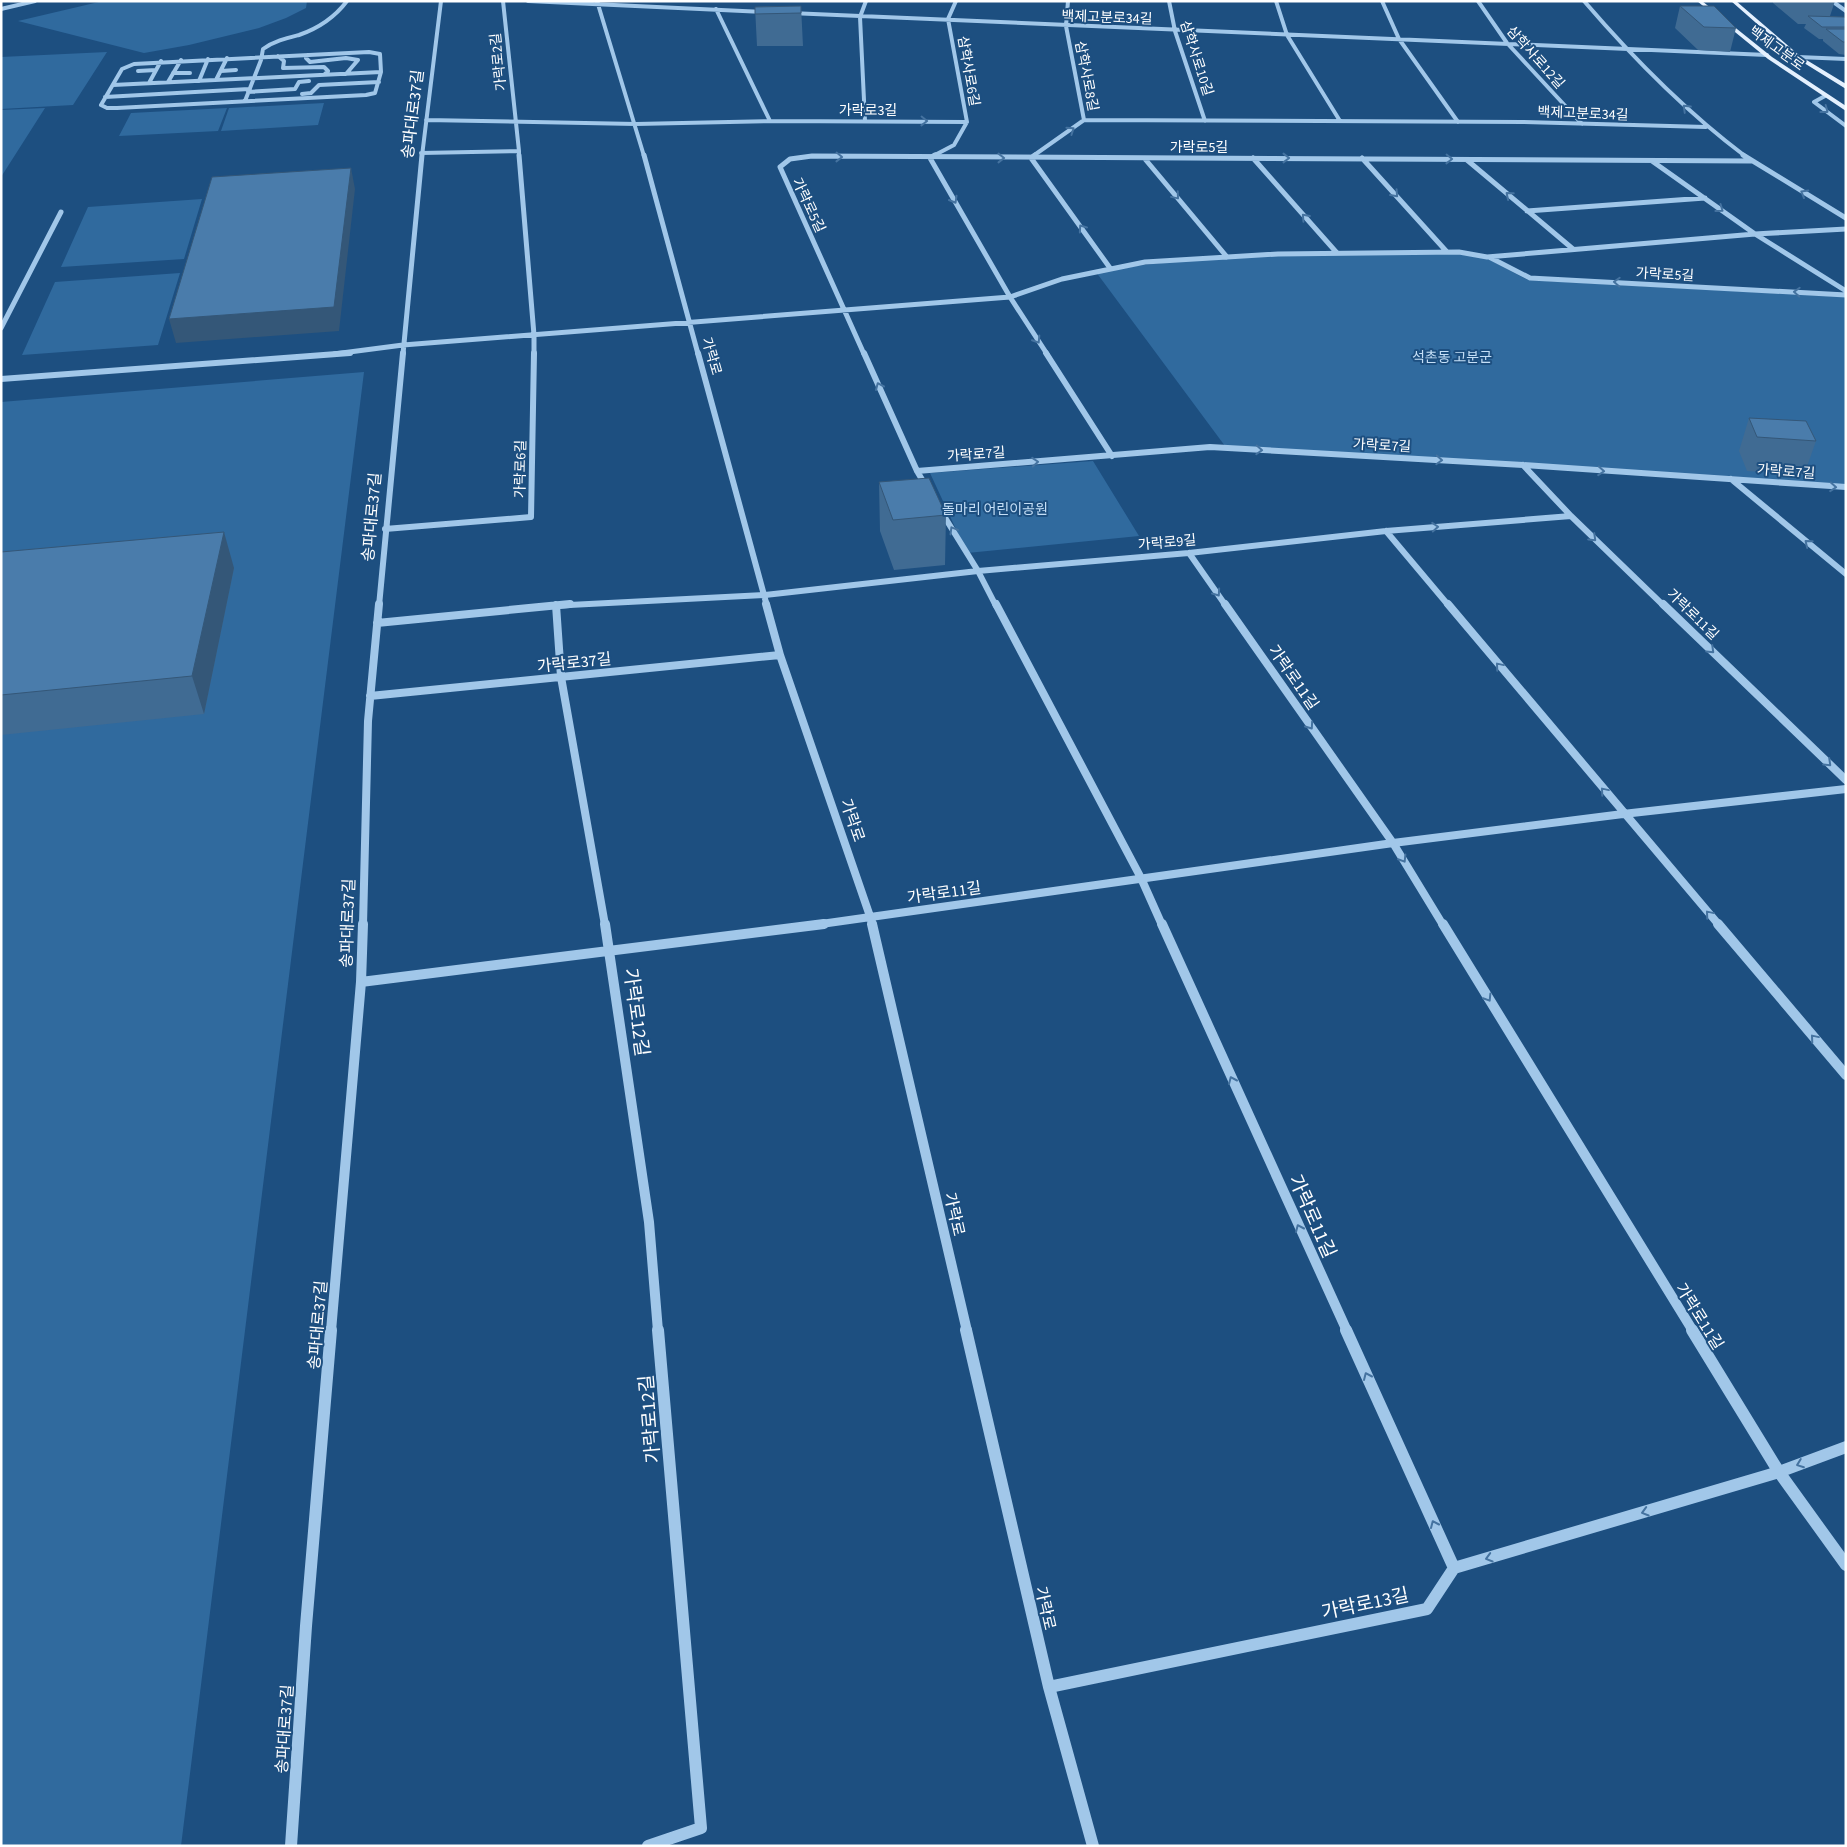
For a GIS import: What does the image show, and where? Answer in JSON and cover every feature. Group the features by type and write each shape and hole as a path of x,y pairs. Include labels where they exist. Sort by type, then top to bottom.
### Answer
{"main road":[{"name":"백제고분로","path":"1699,1 1767,56 1846,109"},
{"name":"백제고분로","path":"1733,1 1798,57 1846,88"}],"street":[{"path":"1,9 35,1"},
{"path":"247,95 263,56 263,49 270,43 308,32 337,15 347,1"},
{"name":"송파대로37길","path":"291,1846 306,1626 360,982 370,696 421,153 441,1"},
{"name":"가락로2길","path":"503,1 516,121"},
{"path":"528,1 774,12"},
{"path":"865,121 860,17 866,1"},
{"name":"삼학사로6길","path":"930,158 954,145 967,122 948,19 956,1"},
{"name":"삼학사로8길","path":"1031,158 1084,120 1066,26 1068,1"},
{"name":"삼학사로10길","path":"1168,1 1175,31 1205,121"},
{"path":"1276,1 1287,35 1340,122"},
{"path":"1382,1 1399,40 1458,122"},
{"name":"삼학사로12길","path":"1478,1 1507,43 1582,124"},
{"path":"1584,1 1625,49 1706,127 1751,161 1846,218"},
{"path":"1832,1 1846,11"},
{"name":"가락로","path":"597,3 636,124 780,655 871,918 1049,1687 1093,1846"},
{"path":"716,9 770,121"},
{"name":"백제고분로34길","path":"783,13 948,19 1175,31 1507,43 1767,56"},
{"path":"247,95 366,96 375,93 379,80 381,57 377,53 263,56 161,61 126,66 101,105 102,107 117,108 247,95 295,89 299,82 304,81 379,80"},
{"path":"308,55 306,58 310,62 346,58 358,60 346,74"},
{"path":"278,56 284,62 283,68 324,67 328,71 324,75"},
{"path":"1798,57 1846,60"},
{"path":"216,80 227,58"},
{"path":"199,80 208,59"},
{"path":"168,82 181,60"},
{"path":"149,83 161,61"},
{"path":"173,74 204,68"},
{"path":"138,71 156,70"},
{"path":"221,71 236,70"},
{"path":"113,85 380,72"},
{"path":"105,97 311,93 319,85 379,80"},
{"path":"1825,96 1814,102 1846,126"},
{"path":"426,120 636,124"},
{"name":"백제고분로34길","path":"1084,120 1458,122 1706,127"},
{"name":"가락로6길","path":"385,529 531,517 534,335 516,121"},
{"name":"가락로3길","path":"636,124 770,121 967,122"},
{"path":"421,153 519,152"},
{"name":"가락로5길","path":"932,496 917,471 780,167 790,159 812,156 1751,161"},
{"path":"930,158 1010,298 1112,456"},
{"path":"1031,158 1110,268"},
{"path":"1253,158 1337,253"},
{"path":"1362,158 1447,252"},
{"name":"가락로5길","path":"1145,159 1227,257"},
{"path":"1467,160 1572,249"},
{"path":"1652,160 1755,234 1846,291"},
{"path":"1527,211 1705,198"},
{"path":"1,328 61,212"},
{"name":"가락로5길","path":"689,323 1010,298 1062,279 1145,262 1337,253 1459,252 1487,257 1755,234 1846,229"},
{"name":"가락로5길","path":"1487,257 1530,278 1846,295"},
{"path":"1,379 349,354 403,345 689,323"},
{"name":"가락로7길","path":"917,471 1210,447 1523,465 1846,488"},
{"name":"가락로11길","path":"1523,465 1571,516 1846,780"},
{"path":"1731,479 1846,574"},
{"path":"937,504 978,571"},
{"name":"가락로9길","path":"764,595 978,571 1189,553 1386,531 1571,516"},
{"path":"1386,531 1623,814 1846,1075"},
{"name":"가락로11길","path":"1189,553 1393,843 1779,1472"},
{"name":"가락로11길","path":"978,571 1140,878 1454,1568"},
{"path":"377,623 556,605 764,595"},
{"name":"가락로12길","path":"556,605 561,677 610,952 649,1222 701,1828 648,1846"},
{"name":"가락로37길","path":"370,696 780,655"},
{"name":"가락로11길","path":"871,918 1393,843 1623,814 1846,789"},
{"name":"가락로12길","path":"360,982 871,918"},
{"path":"1454,1568 1779,1472 1846,1446"},
{"path":"1779,1472 1846,1565"},
{"name":"가락로13길","path":"1049,1687 1427,1609 1454,1568"}],"green space":[{"path":"103,1 307,1 306,8 259,28 189,45 144,53 18,21"},
{"path":"107,52 73,105 1,109 1,57"},
{"path":"324,103 318,125 221,131 229,108"},
{"path":"45,108 1,177 1,110"},
{"path":"227,108 218,131 119,136 131,113"},
{"path":"202,199 184,259 61,267 88,207"},
{"name":"석촌동 고분군","path":"1460,254 1488,259 1528,280 1846,297 1846,487 1225,446 1096,272 1186,260 1232,257"},
{"path":"180,273 158,345 22,355 55,282"},
{"path":"364,372 181,1846 1,1846 1,402"},
{"name":"돌마리 어린이공원","path":"1093,461 1139,536 967,553 930,473"}],"building":[{"path":"801,6 801,13 755,14 755,7"},
{"path":"1680,6 1714,6 1736,28 1704,27"},
{"path":"1808,16 1844,17 1846,18 1846,27 1822,27"},
{"path":"1826,29 1846,29 1846,42 1843,42"},
{"path":"351,168 334,307 169,319 212,177"},
{"path":"1749,418 1806,421 1816,441 1757,437"},
{"path":"929,478 946,515 893,520 879,482"},
{"path":"224,532 192,676 1,695 1,552"}]}
